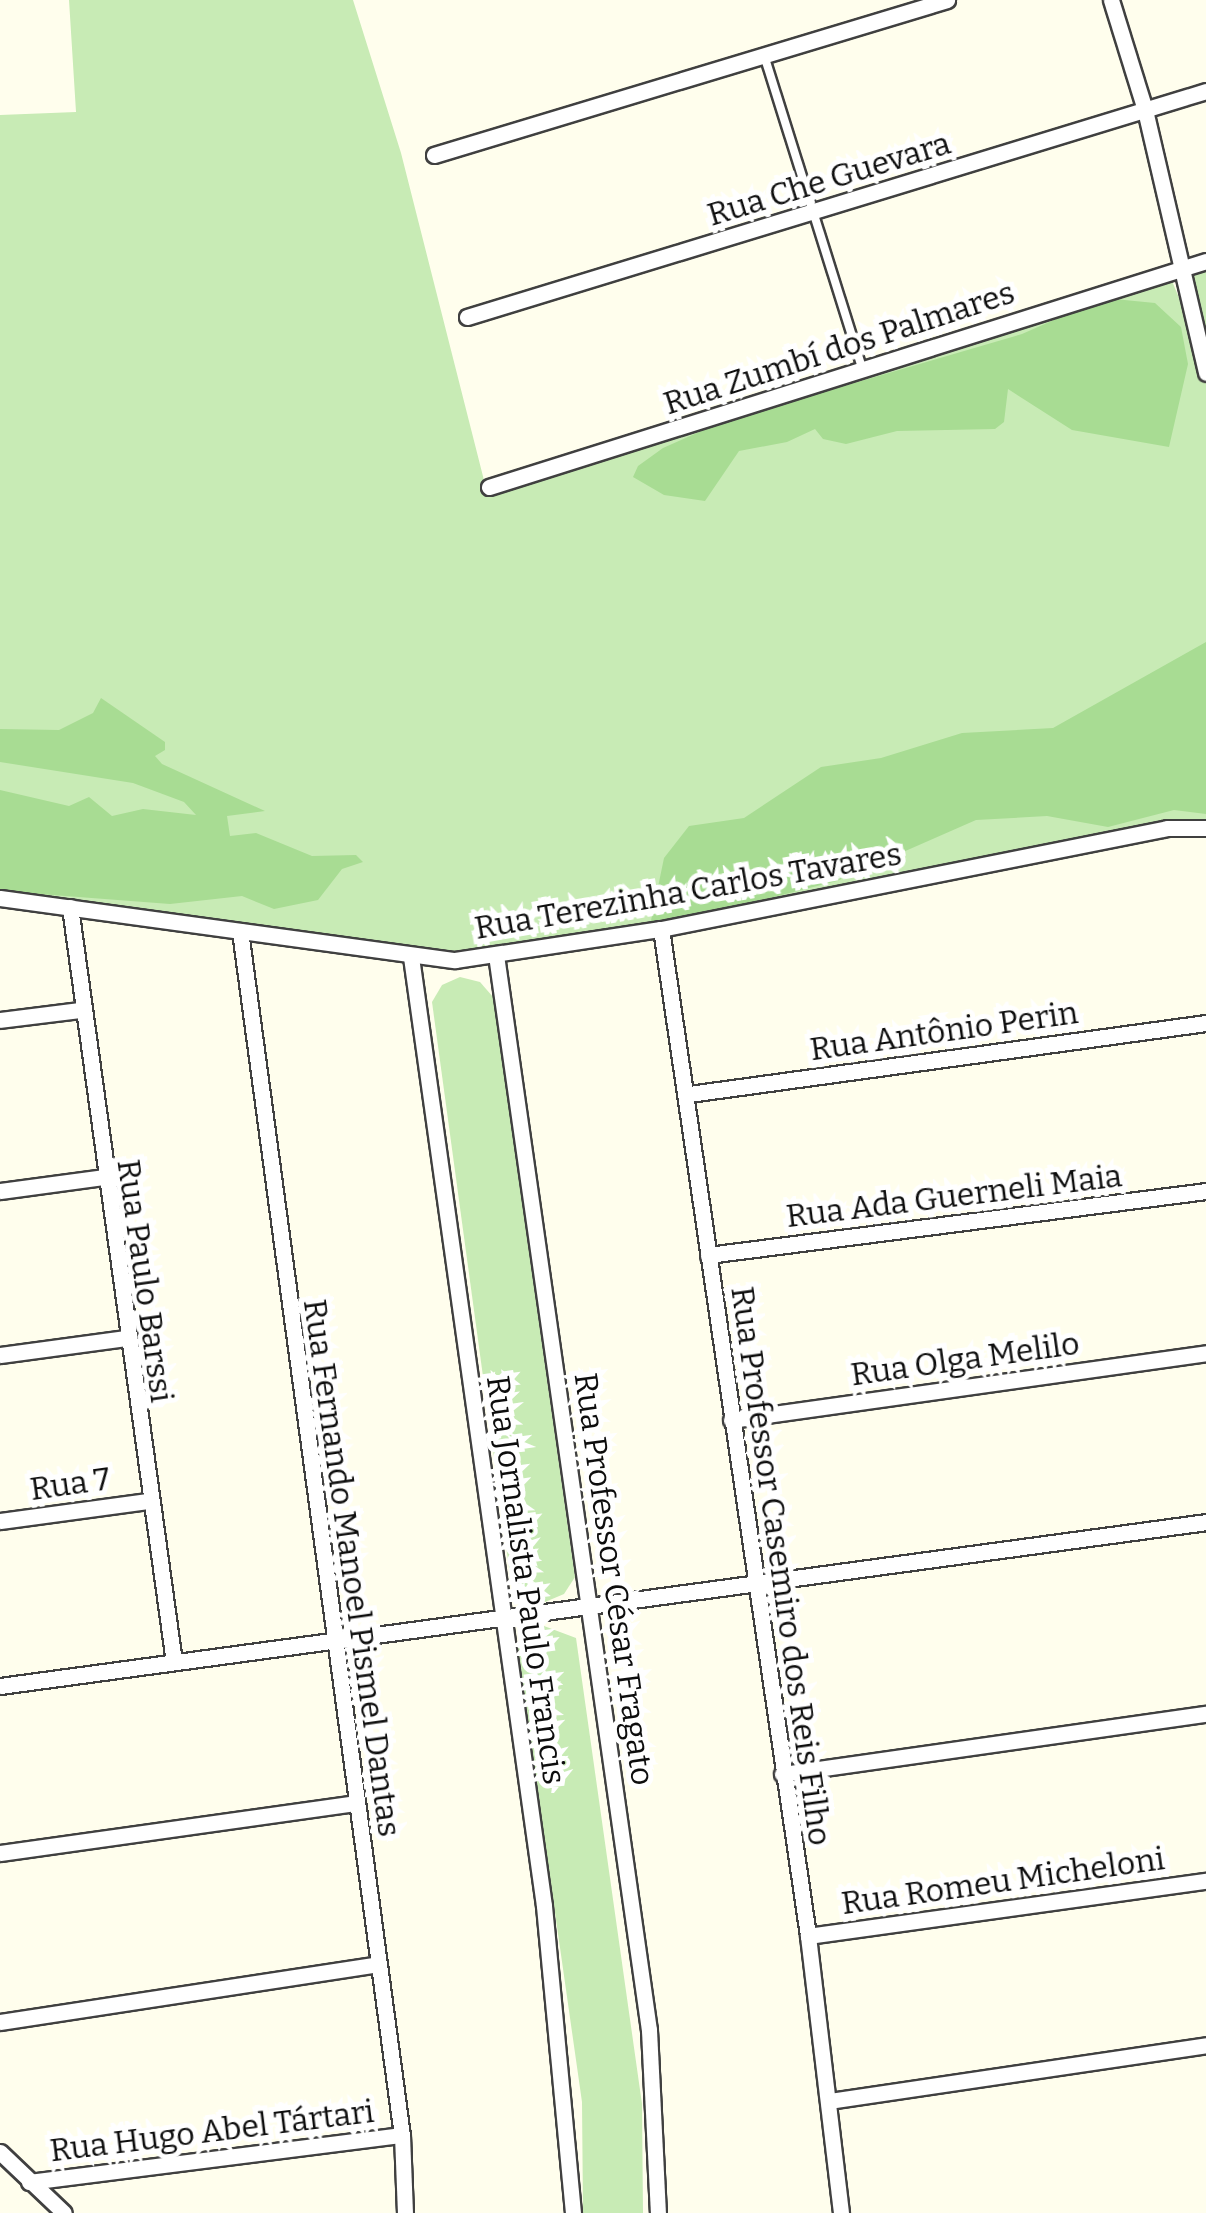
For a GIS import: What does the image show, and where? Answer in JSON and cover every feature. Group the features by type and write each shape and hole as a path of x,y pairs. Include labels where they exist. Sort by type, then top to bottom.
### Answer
{"street":[{"path":"434,155 929,2 947,0"},
{"path":"1111,0 1145,110 1206,373"},
{"name":"Rua Che Guevara","path":"467,318 1206,91"},
{"name":"Rua Zumbí dos Palmares","path":"490,487 1206,261"},
{"name":"Rua Terezinha Carlos Tavares","path":"0,898 411,957 496,955 661,928 1168,828 1206,828"},
{"name":"Rua Paulo Barssi","path":"70,907 103,1177 174,1662"},
{"name":"Rua Professor Casemiro dos Reis Filho","path":"661,928 690,1094 708,1255 808,1936 842,2213"},
{"name":"Rua Fernando Manoel Pismel Dantas","path":"240,931 402,2136 406,2213"},
{"name":"Rua Professor César Fragato","path":"496,955 594,1610 649,2030 658,2213"},
{"name":"Rua Jornalista Paulo Francis","path":"411,957 558,2019 573,2213"},
{"path":"0,1020 80,1010"},
{"name":"Rua Antônio Perin","path":"690,1094 1206,1023"},
{"path":"0,1191 103,1177"},
{"name":"Rua Ada Guerneli Maia","path":"708,1255 1206,1191"},
{"path":"0,1355 126,1338"},
{"name":"Rua Olga Melilo","path":"731,1420 1206,1353"},
{"name":"Rua 7","path":"0,1521 148,1501"},
{"path":"0,1686 594,1610 1206,1522"},
{"path":"782,1774 1206,1714"},
{"path":"0,1853 357,1803"},
{"name":"Rua Romeu Micheloni","path":"808,1936 1206,1881"},
{"path":"0,2022 378,1964"},
{"path":"829,2101 1206,2045"},
{"name":"Rua Hugo Abel Tártari","path":"29,2182 402,2136"},
{"path":"0,2152 64,2213"}],"lane":[{"path":"764,55 862,370"}],"green space":[{"path":"69,0 353,0 401,153 488,496 1169,274 1196,338 1182,268 1206,261 1206,828 455,960 0,898 0,115 76,112"},
{"path":"1104,298 1155,303 1181,327 1188,364 1169,447 1072,430 1008,389 1004,422 995,429 897,431 846,444 823,439 815,429 787,442 739,451 705,501 664,495 633,477 638,466 663,448 724,421 1022,334"},
{"path":"1206,642 1206,814 1174,810 1108,827 1047,816 976,820 837,881 742,905 673,937 648,935 664,858 689,826 744,818 821,767 881,758 962,733 1053,728"},
{"path":"101,698 165,742 165,750 155,756 162,764 265,811 227,816 230,836 256,833 312,856 356,855 363,862 342,869 318,900 274,909 242,896 170,904 0,891 0,790 69,806 89,797 112,816 143,809 196,815 184,802 133,783 0,762 0,729 59,730 93,713"},
{"path":"460,977 480,982 493,997 575,1577 564,1594 545,1602 524,1597 511,1582 432,1002 442,985"},
{"path":"544,1626 576,1638 642,2104 643,2213 583,2213 582,2102 517,1646"}]}
